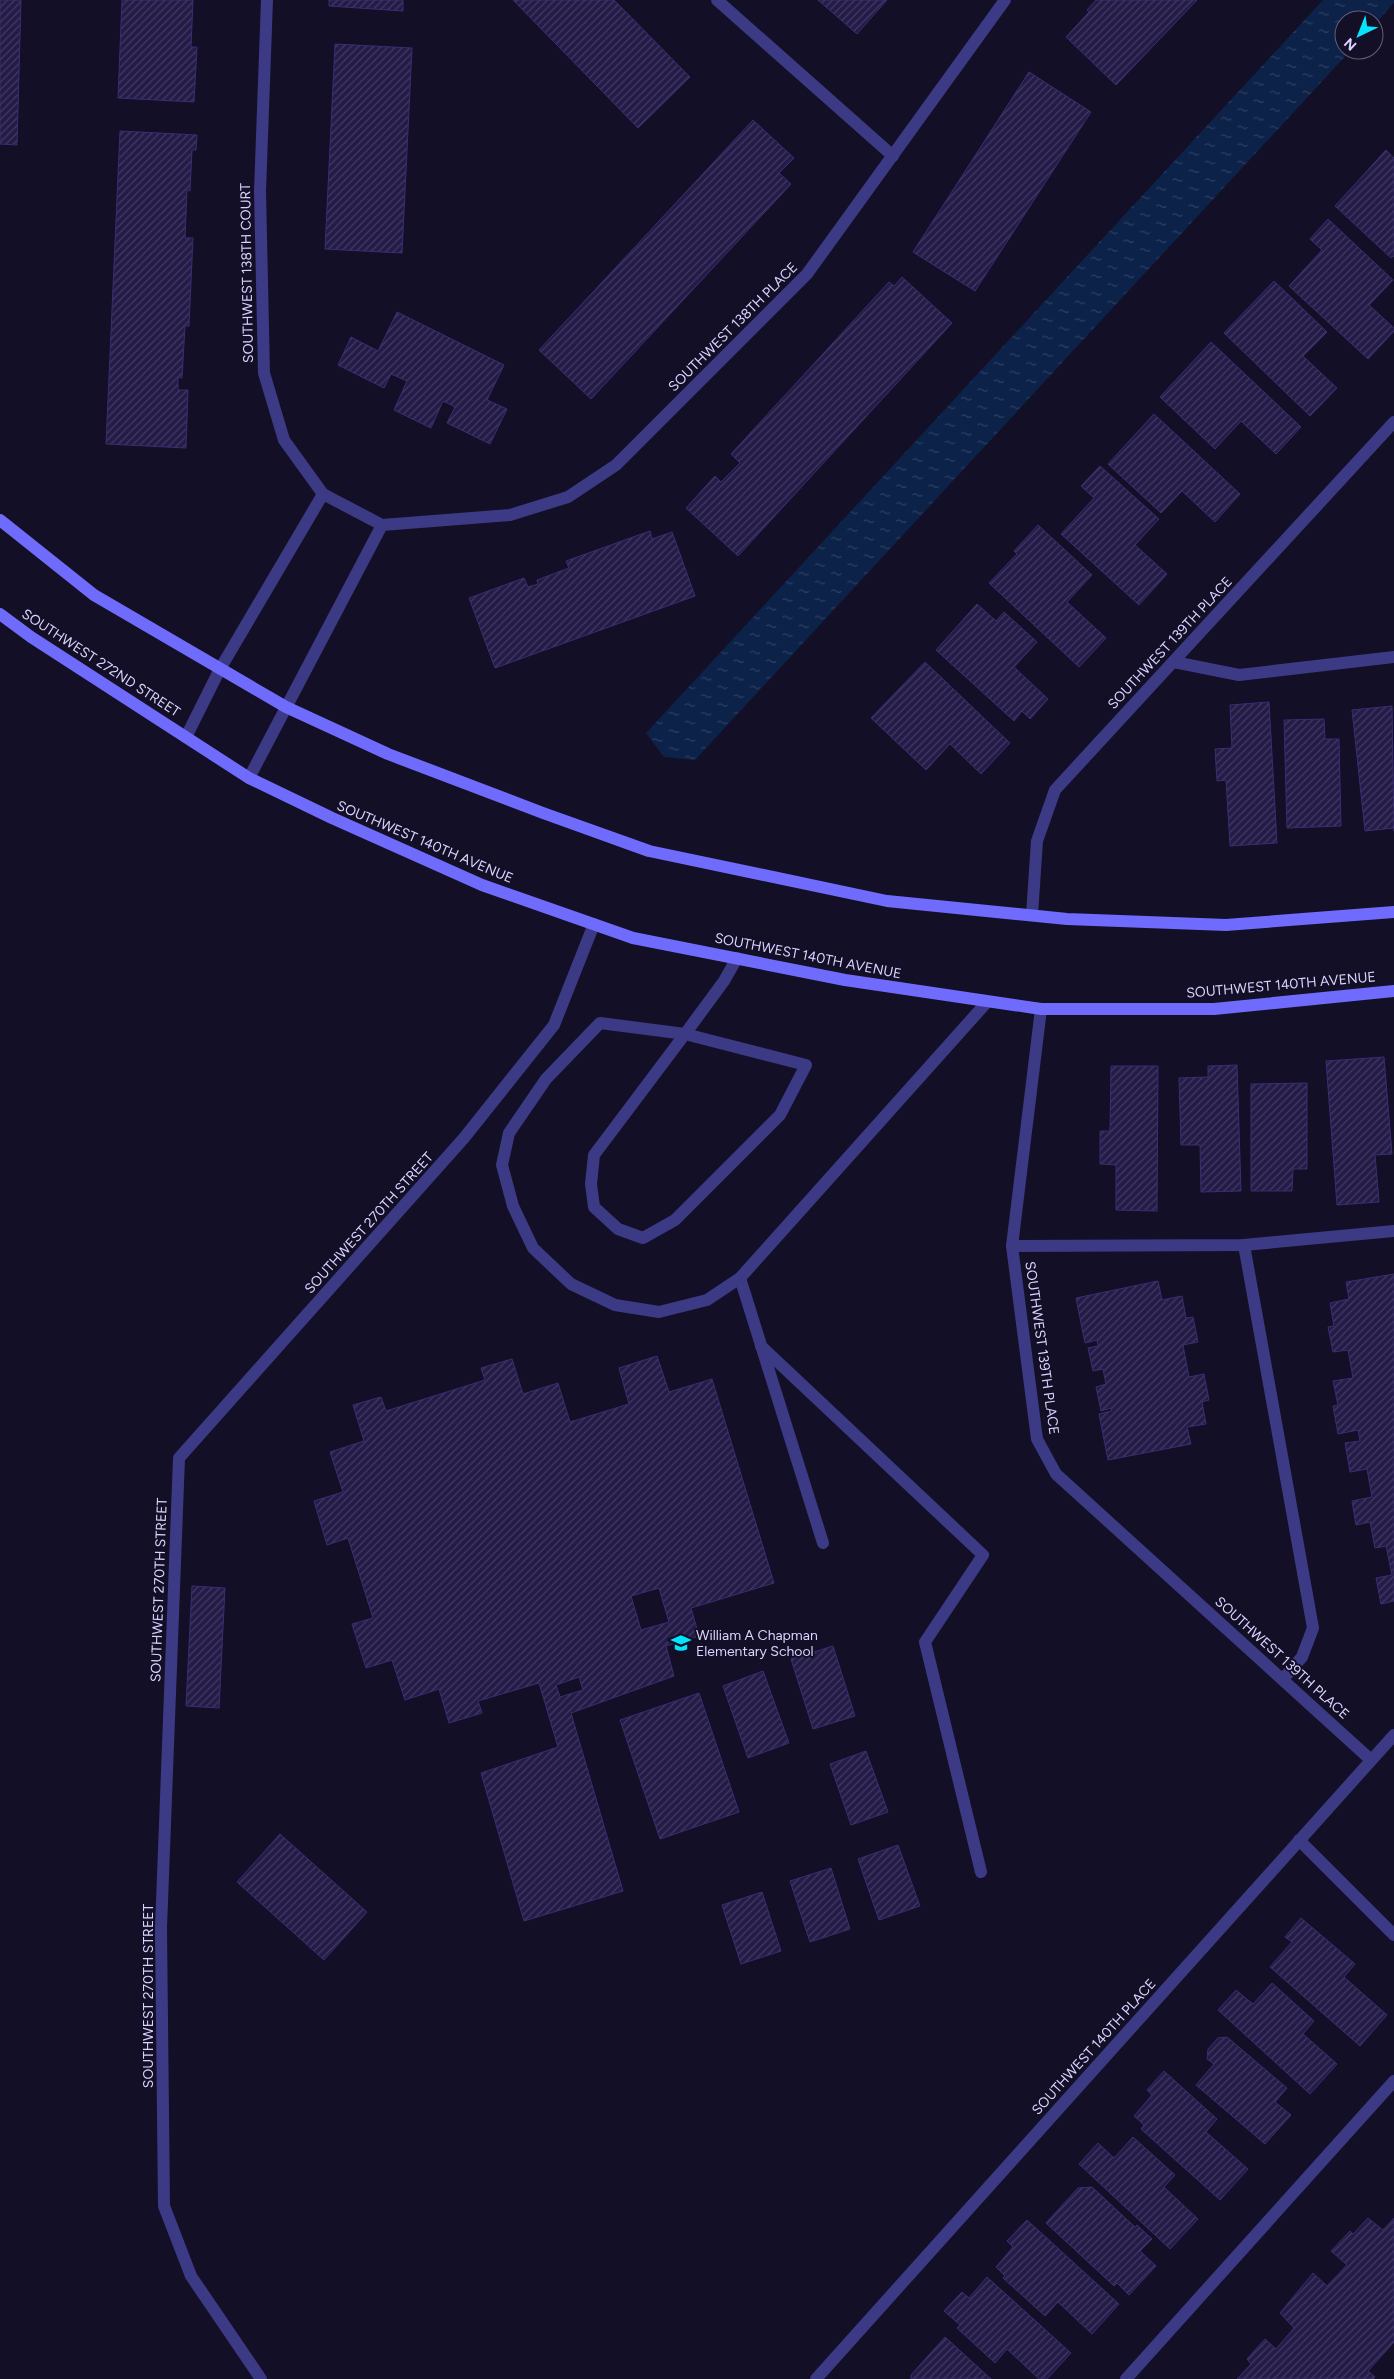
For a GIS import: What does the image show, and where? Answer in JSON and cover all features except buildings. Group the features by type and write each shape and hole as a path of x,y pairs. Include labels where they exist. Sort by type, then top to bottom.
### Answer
{"street":[{"name":"SOUTHWEST 138TH COURT","path":"267,0 260,191 264,373 284,440 323,494 382,525"},
{"path":"717,0 893,156"},
{"name":"SOUTHWEST 138TH PLACE","path":"382,525 510,515 568,497 616,465 807,274 1005,0"},
{"name":"SOUTHWEST 139TH PLACE","path":"1032,915 1037,841 1055,790 1394,422"},
{"name":"SOUTHWEST 272ND STREET","path":"186,737 220,669 323,494"},
{"path":"0,520 94,595 286,707 388,754 544,814 649,851 887,901 1032,915 1226,925 1394,912"},
{"path":"249,778 382,525"},
{"name":"SOUTHWEST 272ND STREET","path":"0,614 30,637 249,778"},
{"path":"1174,662 1239,675 1394,657"},
{"name":"SOUTHWEST 140TH AVENUE","path":"249,778 332,818 482,885 633,938 845,980 987,1002 1042,1008 1214,1009 1394,991"},
{"name":"SOUTHWEST 270TH STREET","path":"261,2379 191,2276 164,2206 161,1928 179,1458 464,1138 554,1025 594,924"},
{"path":"737,958 724,981 685,1034 594,1155 591,1184 594,1207 618,1229 643,1238 675,1220 780,1115 806,1065 685,1034 600,1023 546,1078 509,1133 502,1165 513,1206 533,1248 571,1284 615,1305 659,1312 707,1300 740,1278 987,1002"},
{"name":"SOUTHWEST 139TH PLACE","path":"1042,1008 1012,1246 1037,1438 1056,1474 1371,1760"},
{"path":"1012,1246 1244,1245 1394,1232"},
{"path":"1244,1245 1313,1628 1302,1657 1283,1679"},
{"path":"740,1278 824,1543"},
{"path":"761,1346 983,1555 925,1642 981,1872"},
{"name":"SOUTHWEST 140TH PLACE","path":"816,2379 1394,1735"},
{"path":"1299,1840 1394,1935"},
{"path":"1126,2379 1394,2082"}],"water":[{"path":"1323,0 1394,0 1394,3 1384,14 1384,10 1334,10 1334,60 1342,60 695,760 664,757 646,733"}],"place":[{"name":"William A Chapman Elementary School","path":"681,1643"}]}
